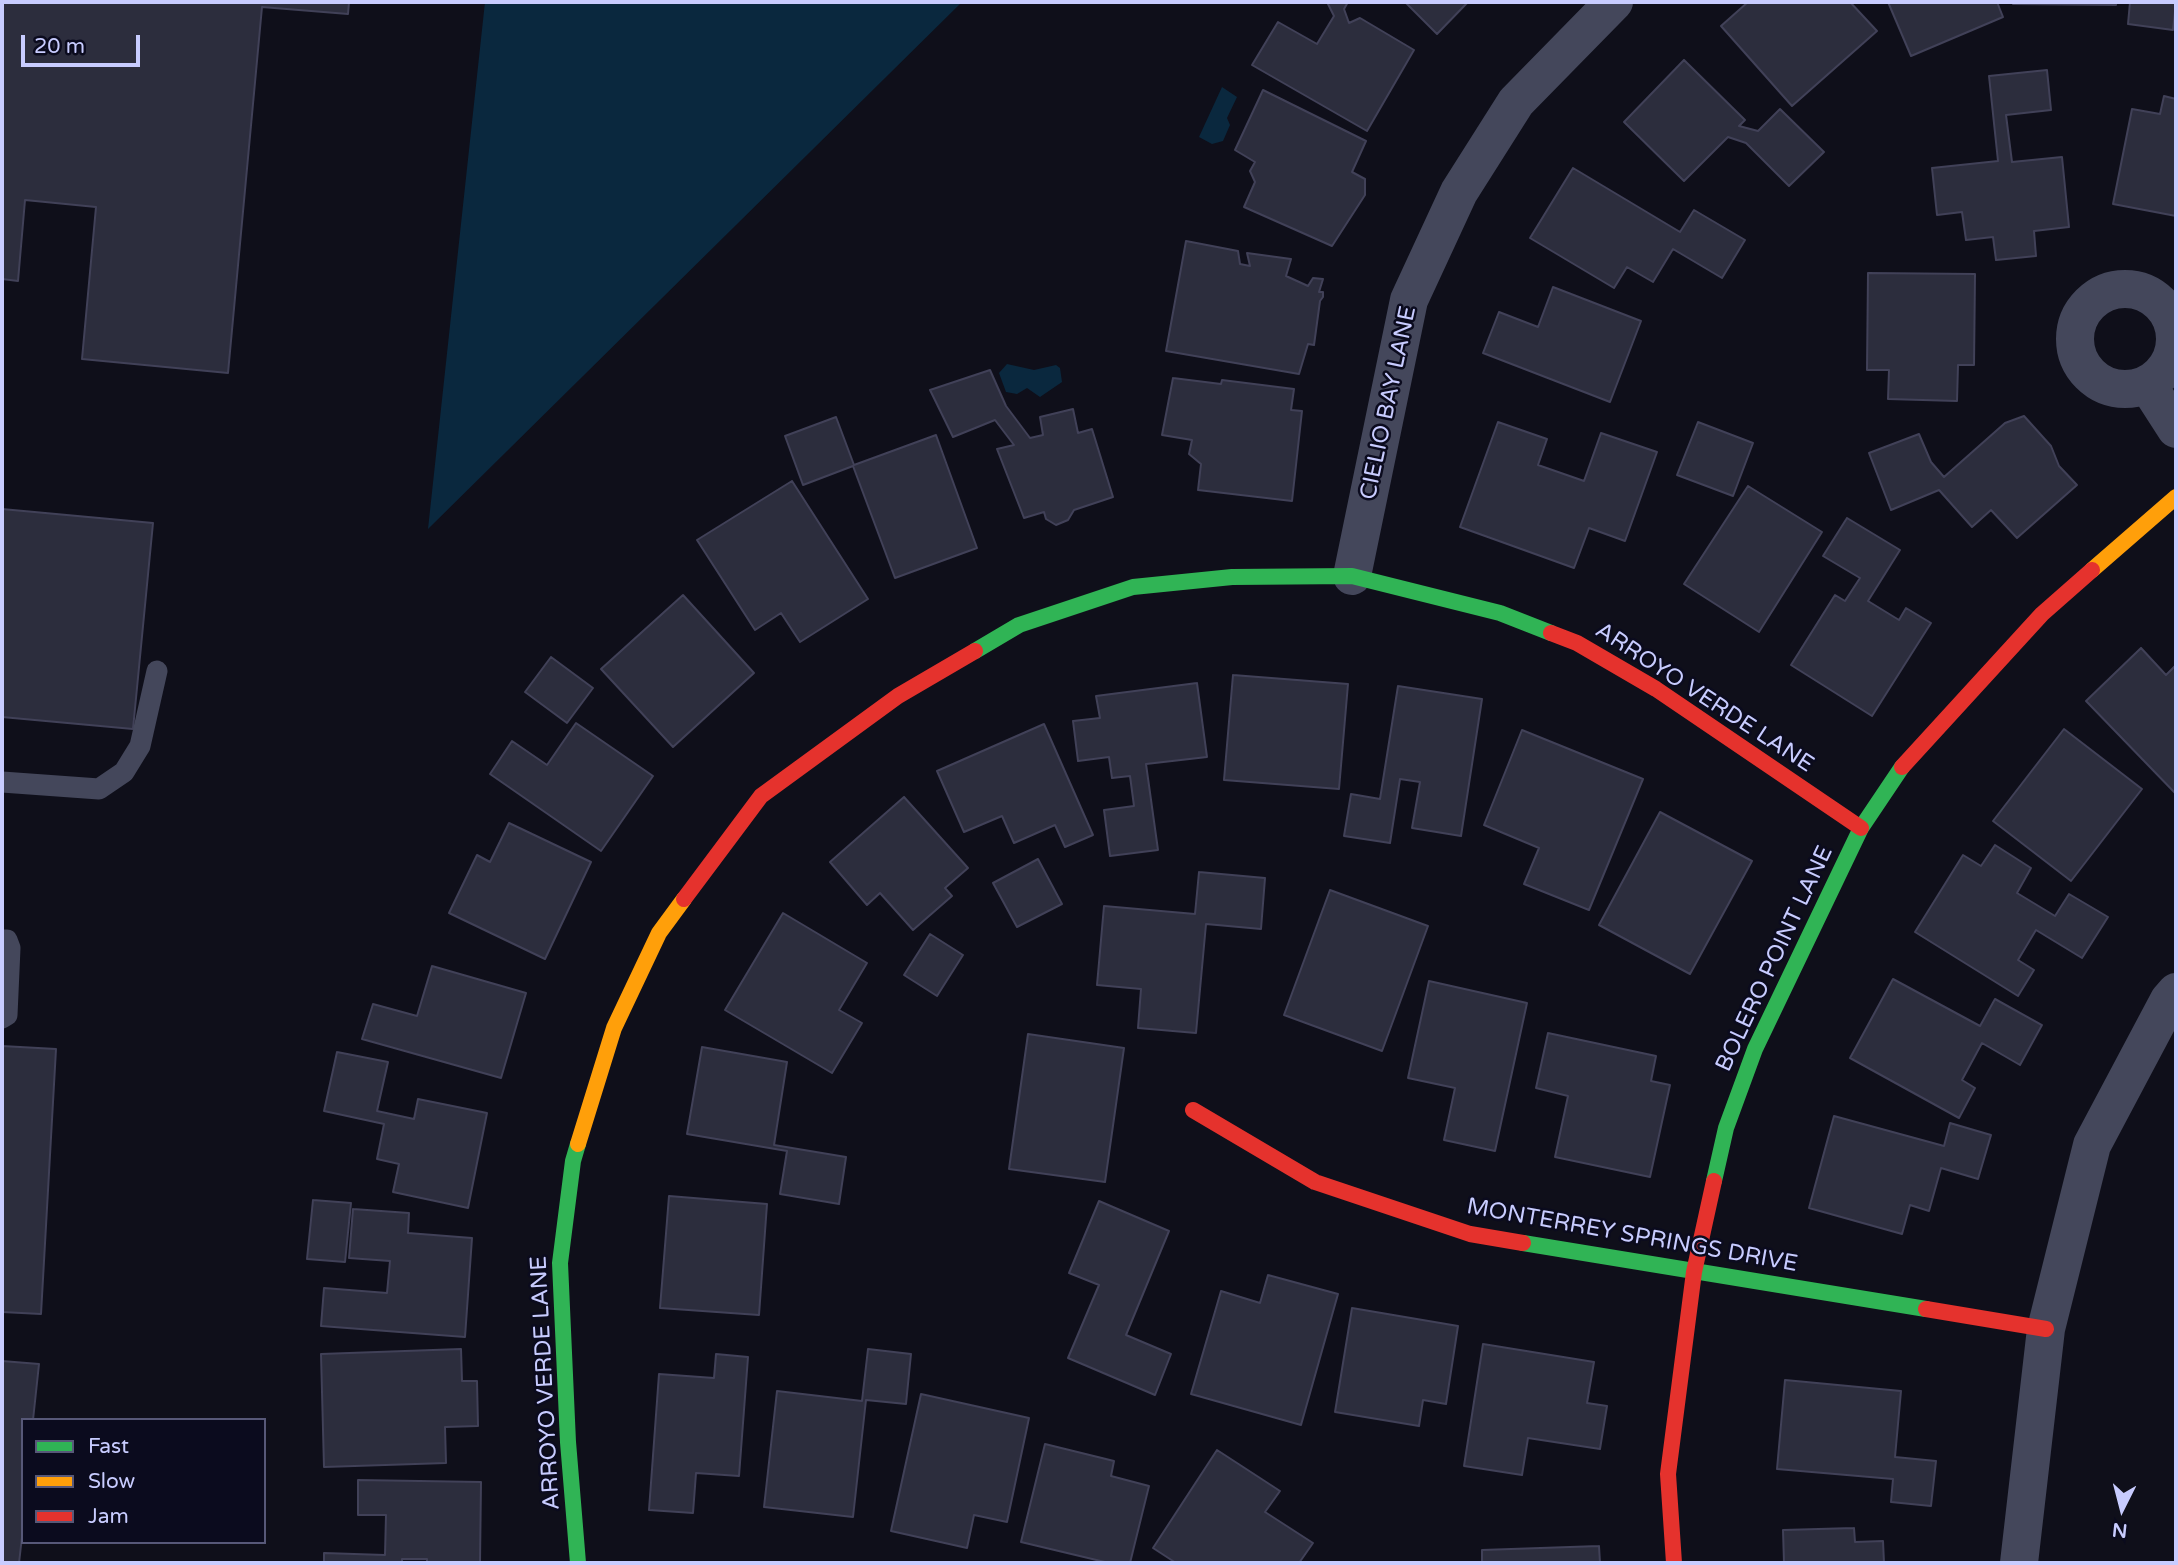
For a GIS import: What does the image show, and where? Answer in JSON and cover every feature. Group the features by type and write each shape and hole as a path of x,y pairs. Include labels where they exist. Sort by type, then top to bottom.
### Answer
{"street":[{"name":"CIELIO BAY LANE","path":"1352,576 1409,300 1459,192 1516,102 1614,2"},
{"path":"2147,384 2176,429"},
{"name":"BOLERO POINT LANE","path":"1674,1563 1668,1474 1694,1272 1726,1128 1755,1049 1861,828 1910,755 2042,614 2176,497"},
{"name":"ARROYO VERDE LANE","path":"578,1563 568,1443 560,1264 573,1161 614,1028 659,933 761,796 898,696 1019,625 1133,587 1232,577 1352,576 1500,613 1577,643 1656,689 1861,828"},
{"path":"2019,1563 2046,1329 2092,1145 2169,1000 2176,992"},
{"name":"MONTERREY SPRINGS DRIVE","path":"1193,1110 1315,1182 1470,1234 2046,1329"}],"lane":[{"path":"2,782 99,789 124,772 140,746 157,671"},
{"path":"2,940 7,940 9,948 7,1015 2,1018"}],"water":[{"path":"485,2 962,2 428,529"},
{"path":"1222,87 1237,97 1227,118 1230,125 1223,141 1212,144 1199,137"},
{"path":"1007,364 1034,370 1056,365 1060,368 1062,382 1040,397 1027,388 1017,394 1006,392 999,373"}],"building":[{"path":"2,2 349,2 348,14 262,7 228,373 82,359 96,207 25,200 18,281 2,279"},
{"path":"1327,2 1348,2 1344,9 1349,23 1360,18 1414,50 1367,131 1252,65 1278,22 1317,44 1334,16"},
{"path":"1405,2 1468,2 1437,34"},
{"path":"1748,2 1850,2 1877,31 1792,106 1721,26"},
{"path":"1888,2 1997,2 2003,17 1911,56"},
{"path":"2116,2 2116,5 2013,4"},
{"path":"2130,2 2176,2 2173,30 2128,24"},
{"path":"1684,60 1745,120 1739,126 1758,131 1780,109 1824,152 1789,186 1746,143 1728,137 1684,181 1624,122"},
{"path":"2047,70 2051,110 2006,115 2012,162 2062,157 2069,227 2034,231 2036,256 1996,260 1993,237 1966,240 1962,212 1937,215 1932,168 1998,161 1989,76"},
{"path":"1263,90 1366,141 1352,172 1365,179 1365,195 1332,246 1244,207 1255,182 1250,171 1255,162 1235,150"},
{"path":"2164,96 2176,99 2176,216 2113,204 2132,109 2160,114"},
{"path":"1573,168 1680,232 1694,210 1745,240 1722,278 1673,249 1653,282 1627,267 1614,288 1530,238"},
{"path":"1186,241 1238,251 1240,264 1250,266 1247,253 1291,259 1286,276 1308,286 1313,278 1323,279 1319,292 1323,292 1323,297 1320,301 1314,345 1308,344 1299,374 1166,351"},
{"path":"1868,273 1975,274 1974,365 1958,365 1957,401 1888,399 1889,370 1867,370"},
{"path":"1553,287 1641,321 1610,402 1483,353 1499,312 1538,327"},
{"path":"990,370 1006,406 1030,438 1043,435 1040,417 1073,409 1078,433 1092,429 1113,497 1074,510 1068,520 1056,525 1046,519 1044,512 1024,518 997,449 1014,445 995,420 953,437 930,390"},
{"path":"1173,378 1221,384 1222,380 1294,389 1291,410 1302,411 1292,501 1198,490 1201,464 1189,454 1192,440 1162,435"},
{"path":"2024,416 2051,446 2059,466 2077,485 2017,538 1991,510 1972,527 1939,490 1891,510 1869,453 1919,434 1931,462 1944,477 2005,423"},
{"path":"836,417 854,465 936,435 977,548 895,578 853,466 803,485 785,436"},
{"path":"1498,422 1547,439 1538,465 1584,481 1601,433 1657,452 1625,541 1589,528 1574,568 1460,527"},
{"path":"1698,422 1753,443 1733,496 1677,475"},
{"path":"792,481 868,599 800,642 781,613 755,630 697,540"},
{"path":"1748,486 1822,532 1759,632 1684,584"},
{"path":"2,509 153,523 133,729 2,717"},
{"path":"1847,518 1900,550 1868,601 1899,620 1906,608 1931,623 1872,716 1791,665 1835,595 1845,601 1860,578 1823,556"},
{"path":"683,595 754,673 673,747 601,669"},
{"path":"2141,648 2166,675 2176,665 2176,794 2086,701"},
{"path":"551,657 593,688 567,723 525,692"},
{"path":"1233,675 1348,684 1339,789 1224,780"},
{"path":"1197,683 1207,757 1146,764 1158,850 1110,856 1104,810 1134,806 1130,776 1112,778 1109,757 1078,761 1073,721 1100,718 1096,696"},
{"path":"1398,686 1482,699 1461,836 1412,828 1420,782 1400,779 1390,843 1344,836 1351,794 1380,799"},
{"path":"576,723 653,776 601,851 490,774 512,741 547,765"},
{"path":"1044,724 1093,835 1065,847 1055,825 1014,843 1002,816 964,832 937,771"},
{"path":"2064,729 2142,789 2071,881 1993,821"},
{"path":"1522,730 1643,779 1589,910 1524,884 1539,848 1484,825"},
{"path":"904,797 968,868 945,888 952,896 913,930 880,893 867,905 830,862"},
{"path":"1660,812 1752,861 1690,974 1599,925"},
{"path":"509,823 591,862 545,959 449,913 477,855 490,862"},
{"path":"1995,845 2031,868 2017,893 2055,916 2069,894 2108,917 2082,958 2036,930 2018,960 2034,970 2018,996 1915,932 1963,855 1981,866"},
{"path":"1038,859 1062,904 1017,927 993,883"},
{"path":"1199,872 1265,878 1261,929 1206,924 1196,1033 1138,1028 1141,989 1097,985 1104,906 1195,914"},
{"path":"1330,890 1428,926 1382,1051 1284,1015"},
{"path":"783,913 867,963 839,1010 862,1023 832,1073 725,1010"},
{"path":"930,934 963,955 937,996 904,975"},
{"path":"432,966 526,993 501,1078 362,1039 373,1004 417,1016"},
{"path":"1893,979 1980,1026 1995,999 2042,1025 2020,1065 1982,1043 1962,1080 1975,1088 1959,1118 1850,1058"},
{"path":"1429,981 1527,1003 1495,1151 1444,1140 1455,1088 1408,1078"},
{"path":"1548,1033 1656,1056 1651,1081 1670,1085 1650,1177 1555,1157 1568,1096 1536,1088"},
{"path":"1028,1034 1124,1048 1105,1182 1009,1169"},
{"path":"2,1046 56,1049 41,1314 2,1312"},
{"path":"702,1047 787,1062 774,1145 846,1157 839,1204 780,1194 787,1151 687,1134"},
{"path":"337,1052 388,1062 377,1111 414,1119 418,1099 487,1113 468,1208 393,1192 399,1164 377,1159 384,1124 324,1111"},
{"path":"1834,1116 1944,1146 1950,1123 1991,1135 1978,1179 1941,1168 1929,1211 1910,1205 1902,1234 1809,1208"},
{"path":"669,1196 767,1204 759,1315 660,1308"},
{"path":"313,1200 351,1203 345,1262 307,1259"},
{"path":"1099,1201 1169,1231 1126,1335 1171,1354 1155,1395 1068,1358 1099,1285 1069,1273"},
{"path":"353,1209 409,1213 408,1233 472,1238 465,1337 321,1326 324,1288 387,1293 390,1261 349,1258"},
{"path":"1268,1275 1338,1294 1301,1425 1191,1394 1221,1291 1260,1303"},
{"path":"1352,1308 1458,1326 1446,1404 1423,1400 1419,1426 1335,1412"},
{"path":"1483,1344 1594,1362 1587,1403 1607,1406 1600,1449 1528,1438 1522,1475 1464,1466"},
{"path":"461,1349 462,1381 477,1381 478,1426 445,1427 446,1463 324,1467 321,1354"},
{"path":"868,1349 911,1354 906,1404 866,1400 853,1517 764,1507 777,1391 862,1401"},
{"path":"716,1354 748,1357 739,1476 696,1473 693,1513 649,1510 659,1374 714,1378"},
{"path":"2,1361 39,1364 33,1418 21,1418 19,1563 2,1563"},
{"path":"1785,1380 1901,1391 1895,1457 1936,1461 1931,1506 1891,1502 1893,1479 1777,1469"},
{"path":"921,1394 1029,1418 1007,1522 974,1515 967,1548 891,1531"},
{"path":"1045,1444 1114,1461 1111,1476 1149,1486 1130,1563 1109,1563 1021,1542"},
{"path":"1217,1450 1280,1491 1265,1512 1313,1543 1299,1563 1176,1563 1153,1548"},
{"path":"358,1480 481,1482 480,1563 427,1563 427,1559 402,1559 402,1563 324,1563 324,1553 385,1555 386,1515 358,1515"},
{"path":"1854,1528 1855,1542 1883,1541 1884,1563 1784,1563 1783,1530"},
{"path":"1599,1546 1600,1563 1482,1563 1482,1550"}],"traffic: fast":[{"path":"975,651 1019,625 1133,587 1232,577 1352,576 1500,613 1551,633"},
{"path":"1714,1181 1726,1128 1755,1049 1861,828 1902,767"},
{"path":"578,1144 573,1161 560,1263 568,1442 578,1563"},
{"path":"1523,1243 1926,1309"}],"traffic: slow":[{"path":"2092,570 2176,497"},
{"path":"578,1144 614,1028 659,933 684,899"}],"traffic: jam":[{"path":"1902,767 2042,614 2092,570"},
{"path":"1551,633 1577,643 1656,689 1861,828"},
{"path":"684,899 761,796 898,696 975,651"},
{"path":"1193,1110 1315,1182 1470,1234 1523,1243"},
{"path":"1674,1563 1668,1474 1694,1272 1714,1181"},
{"path":"1926,1309 2046,1329"}]}
